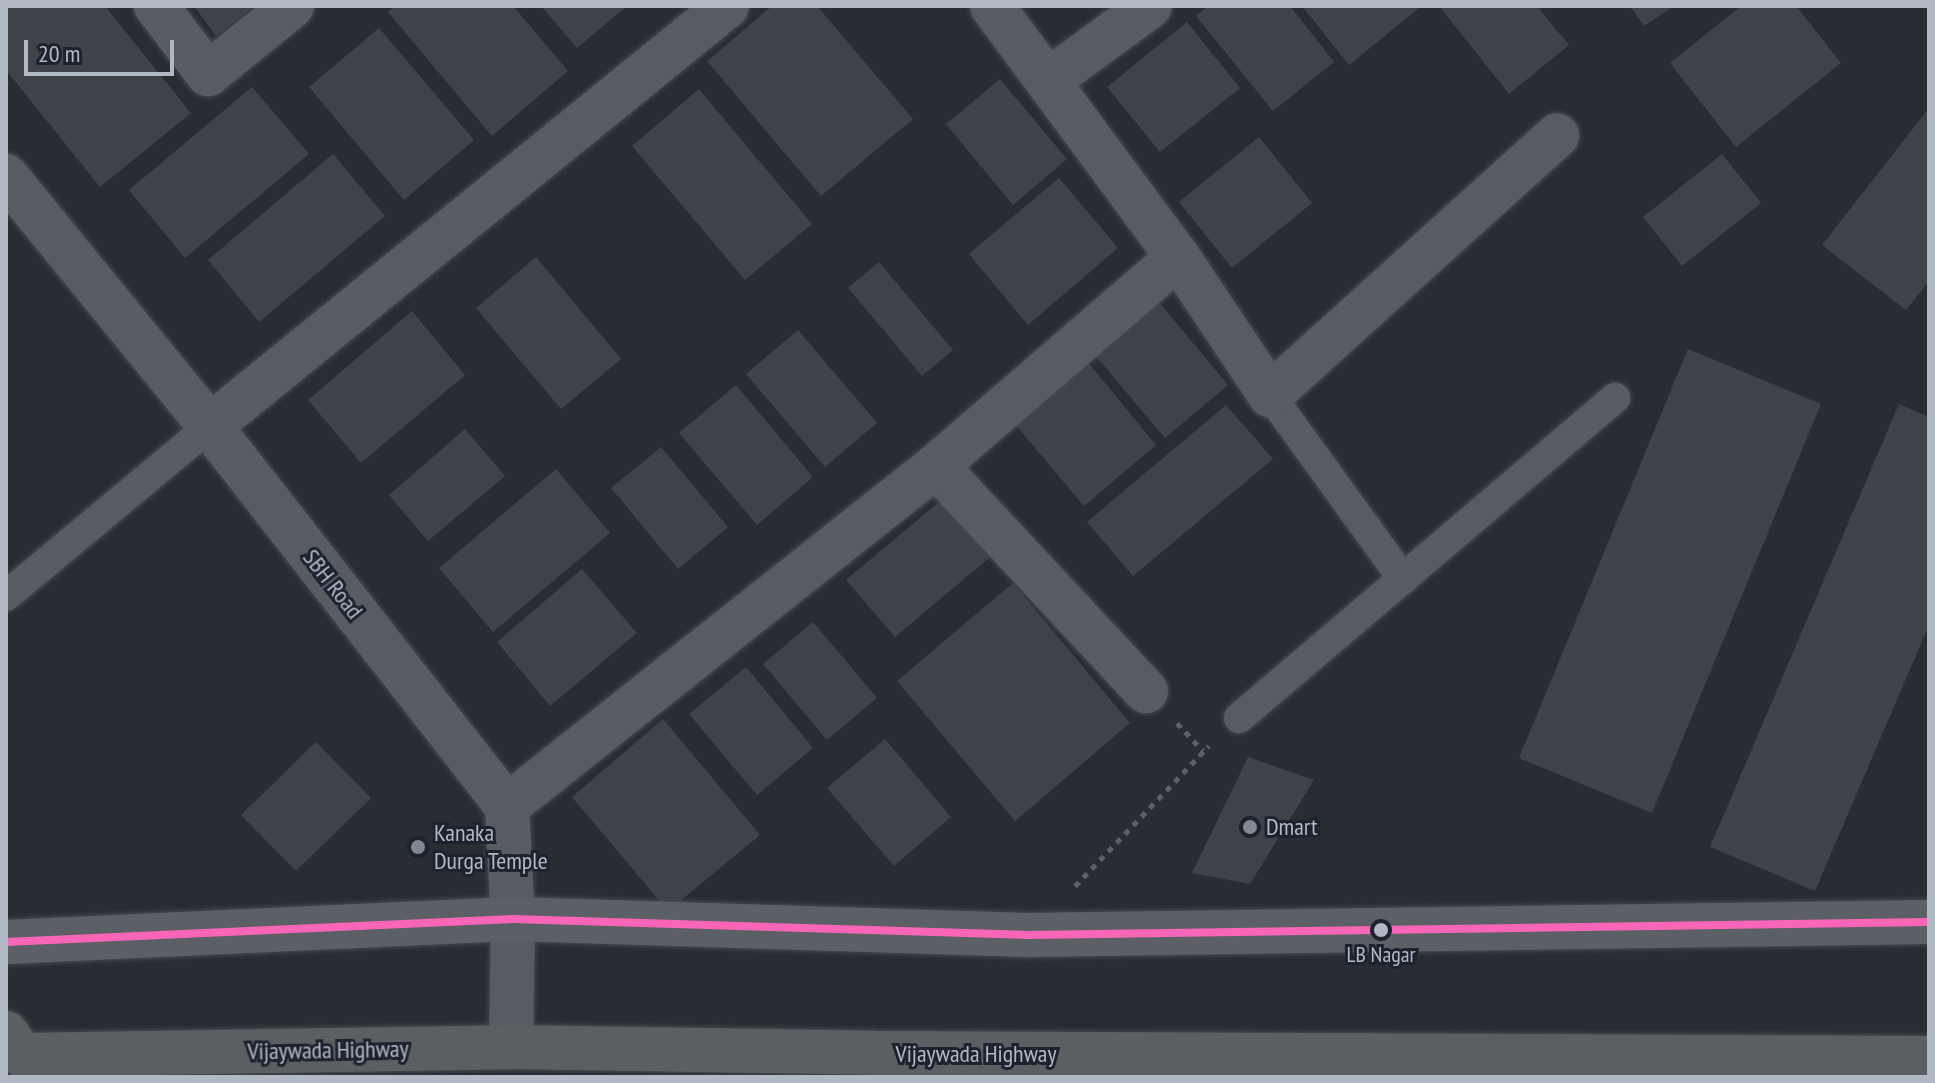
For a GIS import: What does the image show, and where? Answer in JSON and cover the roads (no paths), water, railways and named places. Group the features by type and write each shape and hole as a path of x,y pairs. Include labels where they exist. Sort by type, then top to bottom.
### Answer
{"highway":[{"name":"Vijaywada Highway","path":"14,1044 891,1053 1929,1058"}],"street":[{"path":"156,6 208,74 292,6"},
{"path":"210,426 727,6"},
{"path":"992,6 1178,257 1270,395 1557,136"},
{"path":"1049,80 1150,6"},
{"name":"SBH Road","path":"6,176 210,426 507,806"},
{"path":"511,1047 513,919 507,806 936,466 1178,257"},
{"path":"936,466 1146,691"},
{"path":"6,942 513,919 1027,935 1929,922"}],"lane":[{"path":"1270,395 1403,579"},
{"path":"1239,718 1615,398"},
{"path":"6,596 210,426"}],"place":[{"name":"Dmart","path":"1250,827"},
{"name":"Kanaka Durga Temple","path":"418,847"},
{"name":"LB Nagar","path":"1381,930"}]}
